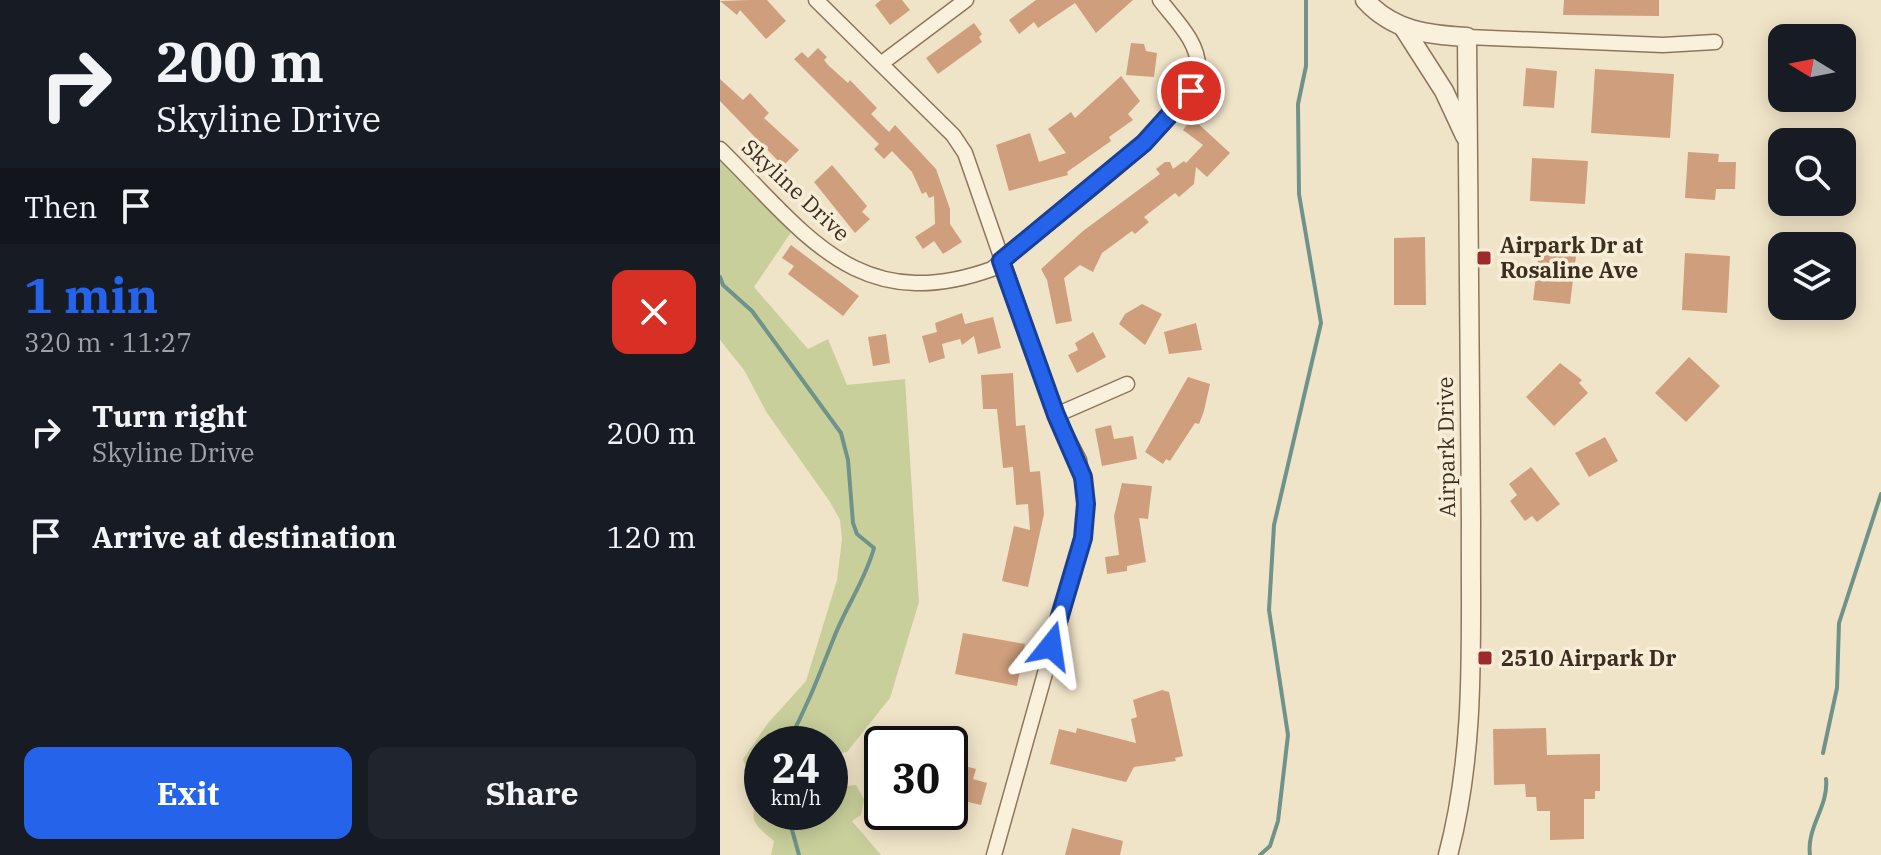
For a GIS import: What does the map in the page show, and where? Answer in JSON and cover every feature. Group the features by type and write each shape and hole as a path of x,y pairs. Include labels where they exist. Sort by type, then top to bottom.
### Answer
{"street":[{"path":"816,0 959,143 976,181 1056,415 1083,477 1086,504 1083,538 994,855"},
{"path":"882,63 966,0"},
{"name":"Skyline Drive","path":"720,149 817,243 868,276 895,284 943,284 992,269 1134,152 1191,91 1198,78 1197,54 1160,0"},
{"path":"1365,0 1386,19 1403,27 1467,37 1652,44 1715,42"},
{"path":"1403,27 1444,91 1468,143"},
{"name":"Airpark Drive","path":"1448,855 1466,757 1470,710 1467,37"},
{"path":"1056,415 1127,384"}],"green space":[{"path":"720,160 792,231 754,287 808,349 828,339 847,385 905,379 919,602 890,698 868,726 864,726 864,731 848,751 848,726 766,726 806,681 837,580 842,539 840,520 767,413 744,370 720,340"},
{"path":"856,785 864,799 861,815 852,821 881,855 771,855 774,841 762,830 848,830 848,786"}],"building":[{"path":"767,0 786,21 766,39 740,10 737,15 720,1"},
{"path":"881,0 902,0 910,10 890,25 875,5"},
{"path":"1036,0 1133,0 1096,33 1075,3 1038,28 1034,22 1019,34 1009,20"},
{"path":"1564,0 1659,0 1659,16 1563,15"},
{"path":"974,23 982,34 979,37 982,42 938,74 926,58"},
{"path":"1131,43 1144,44 1146,51 1157,53 1154,77 1126,75"},
{"path":"818,48 827,57 824,60 829,66 848,83 850,80 877,108 871,114 889,132 895,125 936,169 950,209 950,224 962,242 943,254 934,241 923,249 915,237 935,224 934,196 929,198 926,192 922,194 912,172 892,151 884,159 874,149 879,144 794,59 802,52 808,58"},
{"path":"1526,68 1557,71 1554,108 1523,106"},
{"path":"1595,69 1674,74 1670,138 1591,133"},
{"path":"1121,76 1140,101 1128,114 1133,120 1109,137 1111,141 1067,172 1068,175 1009,191 996,145 1030,133 1039,162 1066,153 1048,129 1071,112 1075,118"},
{"path":"720,79 743,100 750,93 769,113 764,118 799,150 783,166 720,101"},
{"path":"1192,118 1230,153 1207,177 1196,167 1194,184 1179,197 1175,193 1144,217 1149,222 1135,234 1132,231 1102,253 1093,272 1080,265 1064,278 1072,321 1056,324 1047,280 1041,269 1083,231 1160,174 1156,169 1165,162 1170,162 1173,169 1184,161 1186,163 1203,145 1183,130"},
{"path":"1688,152 1719,154 1718,162 1736,162 1735,189 1716,189 1715,200 1685,198"},
{"path":"1532,158 1588,161 1585,204 1530,201"},
{"path":"832,165 867,206 862,212 870,219 855,233 814,182"},
{"path":"1425,237 1426,305 1394,305 1394,238"},
{"path":"791,245 859,296 843,316 788,274 794,266 782,258"},
{"path":"1539,251 1576,256 1570,304 1533,300"},
{"path":"1685,253 1730,256 1727,313 1682,310"},
{"path":"1142,304 1162,314 1145,345 1119,324 1125,314"},
{"path":"962,313 965,324 993,317 1001,348 978,354 974,336 962,345 960,339 942,344 945,358 929,363 922,336 937,332 935,323"},
{"path":"1196,323 1202,350 1169,354 1164,332"},
{"path":"1093,332 1106,357 1077,373 1068,355 1078,350 1075,343"},
{"path":"886,334 890,363 873,366 868,337"},
{"path":"1689,357 1720,386 1686,422 1655,393"},
{"path":"1560,363 1582,380 1579,383 1588,393 1554,426 1526,397"},
{"path":"1013,373 1016,426 1025,425 1030,472 1040,471 1044,514 1028,587 1002,581 1014,526 1030,530 1028,504 1016,505 1013,467 1003,468 997,409 983,409 981,375"},
{"path":"1188,377 1210,384 1204,411 1199,424 1195,423 1170,461 1166,459 1163,464 1145,452"},
{"path":"1111,425 1114,439 1133,436 1137,459 1102,466 1095,429"},
{"path":"1605,437 1618,461 1589,477 1575,453"},
{"path":"1531,467 1560,504 1537,522 1532,516 1525,521 1510,501 1517,495 1509,484"},
{"path":"1122,483 1152,486 1148,519 1139,518 1146,562 1127,566 1127,571 1107,574 1105,557 1119,555 1114,516"},
{"path":"963,633 1025,644 1017,686 955,674"},
{"path":"1162,690 1169,692 1183,756 1175,758 1176,761 1134,767 1126,782 1050,764 1059,729 1076,733 1077,728 1136,743 1131,719 1137,717 1133,700"},
{"path":"1546,728 1547,755 1600,754 1600,791 1595,791 1595,799 1584,799 1584,839 1550,840 1550,811 1537,811 1536,797 1526,797 1525,784 1494,785 1493,729"},
{"path":"968,767 976,769 973,779 987,783 981,805 968,802"},
{"path":"1072,828 1123,841 1120,855 1065,855"}],"waterway":[{"path":"1260,855 1270,846 1278,821 1288,735 1269,610 1274,525 1321,323 1299,194 1298,104 1306,66 1306,0"},
{"path":"720,277 723,285 752,311 841,433 848,460 853,523 857,534 874,548 796,726"},
{"path":"1823,753 1837,688 1839,623 1881,494"},
{"path":"1810,855 1811,836 1824,798 1826,779"},
{"path":"792,830 799,855"}],"place":[{"name":"Airpark Dr at Rosaline Ave","path":"1484,258"},
{"name":"2510 Airpark Dr","path":"1485,658"}],"route":[{"path":"1051,646 1083,538 1086,504 1083,477 1079,460 1056,415 1001,261 1144,143 1191,91"}]}
